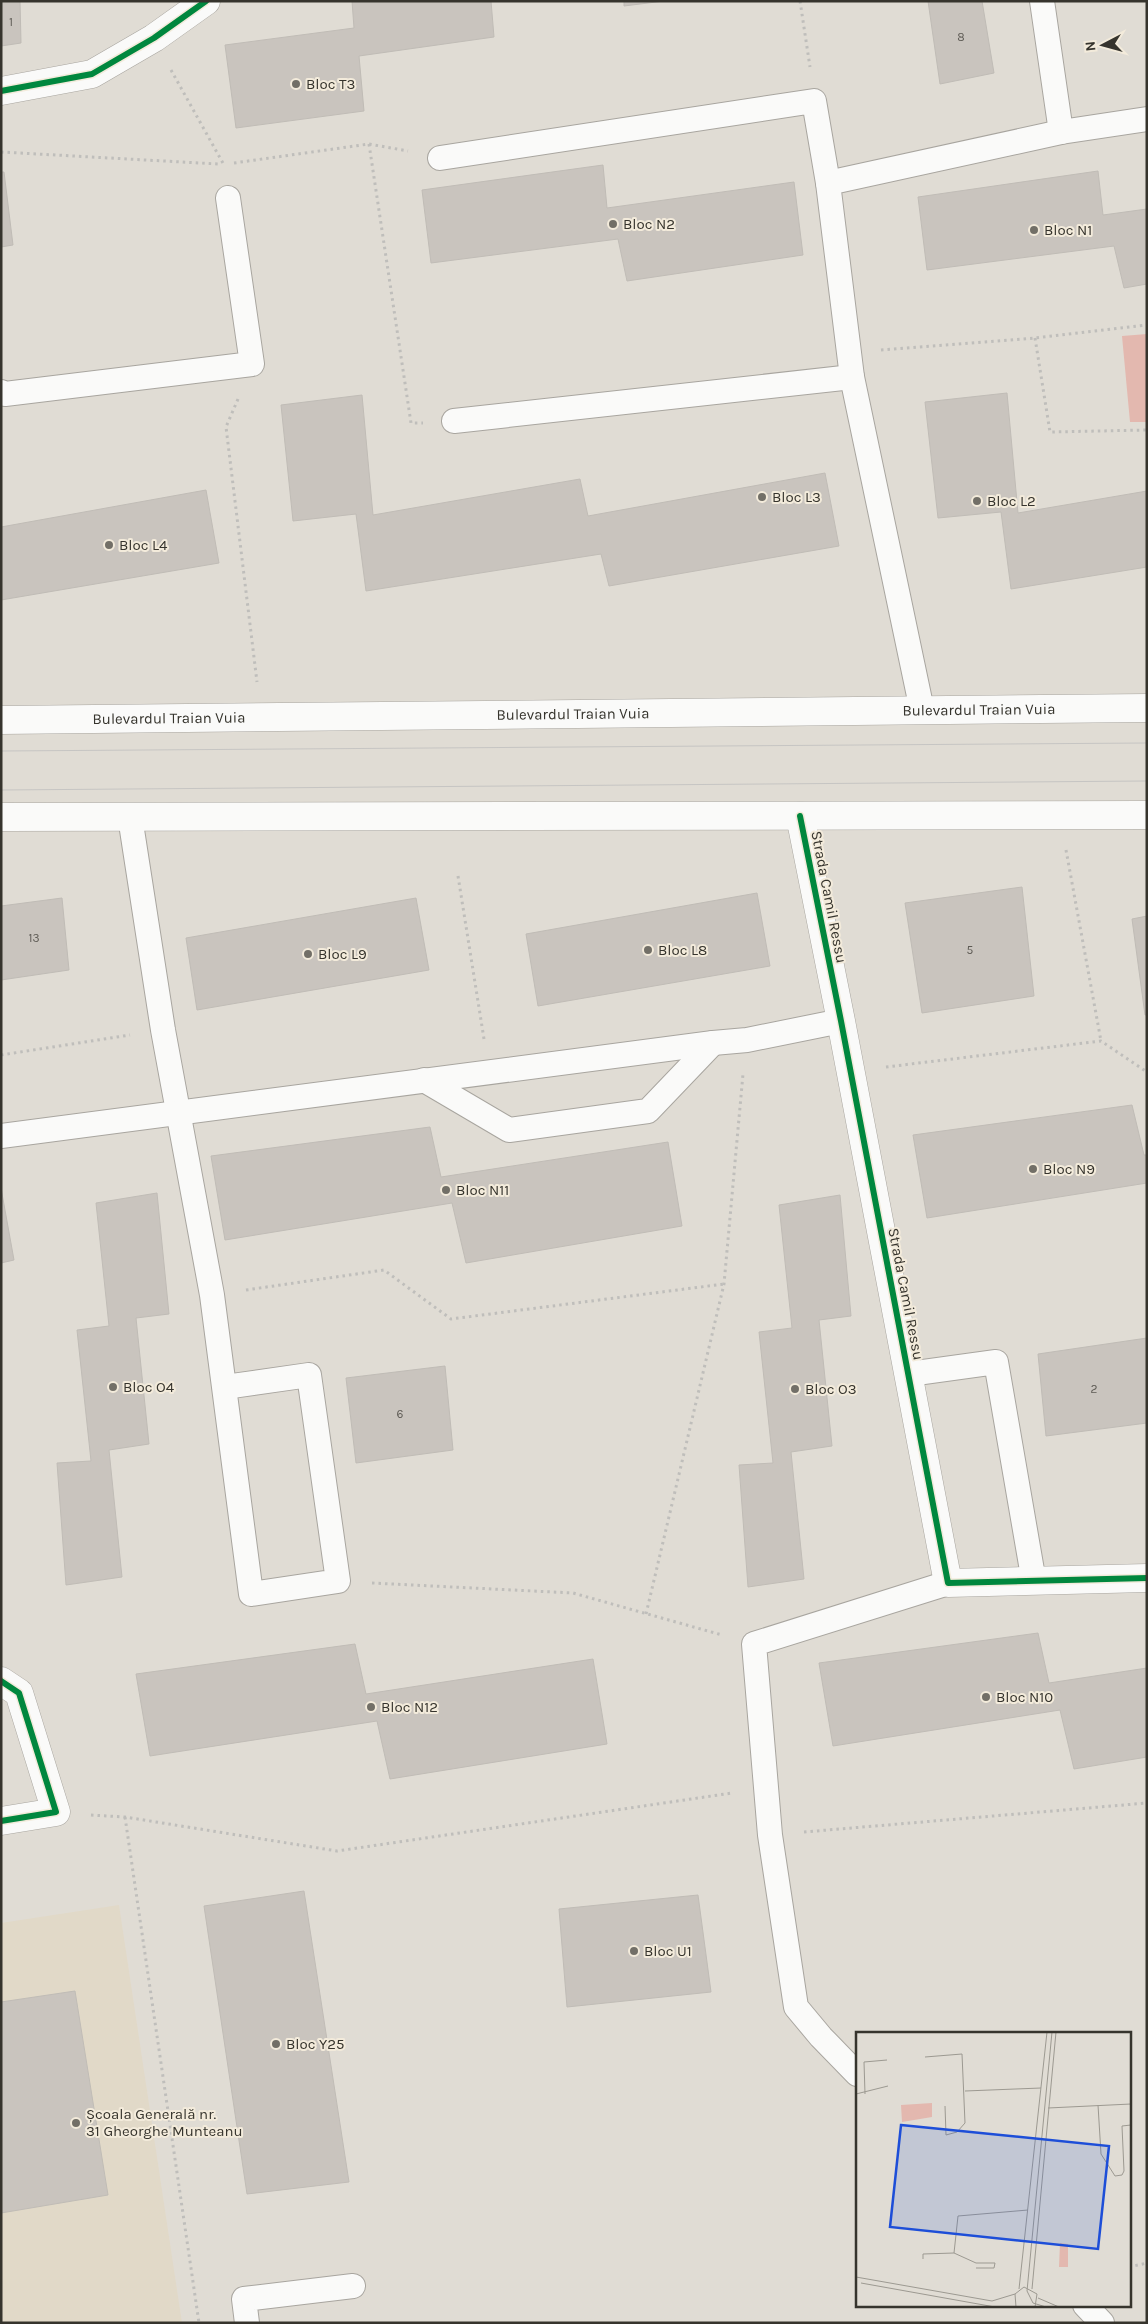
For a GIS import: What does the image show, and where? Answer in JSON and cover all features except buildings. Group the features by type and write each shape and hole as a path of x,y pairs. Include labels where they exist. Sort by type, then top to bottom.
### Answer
{"main road":[{"path":"1,91 92,74 154,38 206,1"},
{"name":"Bulevardul Traian Vuia","path":"1,720 1147,708"},
{"path":"1,817 1147,815"},
{"name":"Strada Camil Ressu","path":"800,816 948,1583"},
{"path":"948,1583 1147,1578"},
{"path":"1,1681 19,1693 56,1812 1,1821"}],"lane":[{"path":"1042,1 1061,132"},
{"path":"440,158 814,101 828,183 852,376 922,710"},
{"path":"828,183 1061,132 1147,119"},
{"path":"1,392 5,394 252,364 228,198"},
{"path":"454,421 852,376"},
{"path":"130,817 163,1030 212,1295 251,1594 338,1582 309,1375 225,1387"},
{"path":"1,1136 713,1042 747,1040 841,1021"},
{"path":"424,1080 509,1130 648,1111 713,1042"},
{"path":"909,1374 996,1362 1034,1582"},
{"path":"856,2073 821,2037 796,2007 770,1835 754,1644 948,1583"},
{"path":"247,2323 244,2299 353,2286"},
{"path":"1087,2306 1102,2323"}],"path":[{"path":"800,1 814,101"},
{"path":"154,38 224,165 228,198"},
{"path":"369,144 411,423 454,421"},
{"path":"1,152 224,165 369,144 440,158"},
{"path":"848,352 1035,338 1147,325"},
{"path":"1035,338 1050,432 1147,430"},
{"path":"252,364 226,427 261,718"},
{"path":"1059,814 1101,1041"},
{"path":"458,876 489,1072"},
{"path":"1,1055 163,1030"},
{"path":"646,1614 724,1284 747,1040"},
{"path":"850,1072 1101,1041 1147,1072"},
{"path":"212,1295 384,1270 451,1319 724,1284"},
{"path":"338,1582 573,1594 754,1644"},
{"path":"56,1812 125,1817 337,1851 765,1789"},
{"path":"770,1835 1147,1803"},
{"path":"125,1817 199,2323"},
{"path":"1130,2267 1147,2263"}],"shaded area":[{"path":"1147,334 1147,422 1130,422 1122,336"},
{"name":"Școala Generală nr. 31 Gheorghe Munteanu","path":"119,1905 182,2323 1,2323 1,1923"}],"tram line":[{"path":"1,751 1147,743"},
{"path":"1,790 1147,781"}],"cycle path":[{"path":"1,91 92,74 154,38 206,1"},
{"path":"800,816 948,1583 1147,1578"},
{"path":"1,1681 19,1693 56,1812 1,1821"}],"place":[{"name":"Bloc T3","path":"296,84"},
{"name":"Bloc N2","path":"613,224"},
{"name":"Bloc N1","path":"1034,230"},
{"name":"Bloc L3","path":"762,497"},
{"name":"Bloc L2","path":"977,501"},
{"name":"Bloc L4","path":"109,545"},
{"name":"Bloc L8","path":"648,950"},
{"name":"Bloc L9","path":"308,954"},
{"name":"Bloc N9","path":"1033,1169"},
{"name":"Bloc N11","path":"446,1190"},
{"name":"Bloc O4","path":"113,1387"},
{"name":"Bloc O3","path":"795,1389"},
{"name":"Bloc N10","path":"986,1697"},
{"name":"Bloc N12","path":"371,1707"},
{"name":"Bloc U1","path":"634,1951"},
{"name":"Bloc Y25","path":"276,2044"},
{"name":"Școala Generală nr. 31 Gheorghe Munteanu","path":"76,2123"}]}
